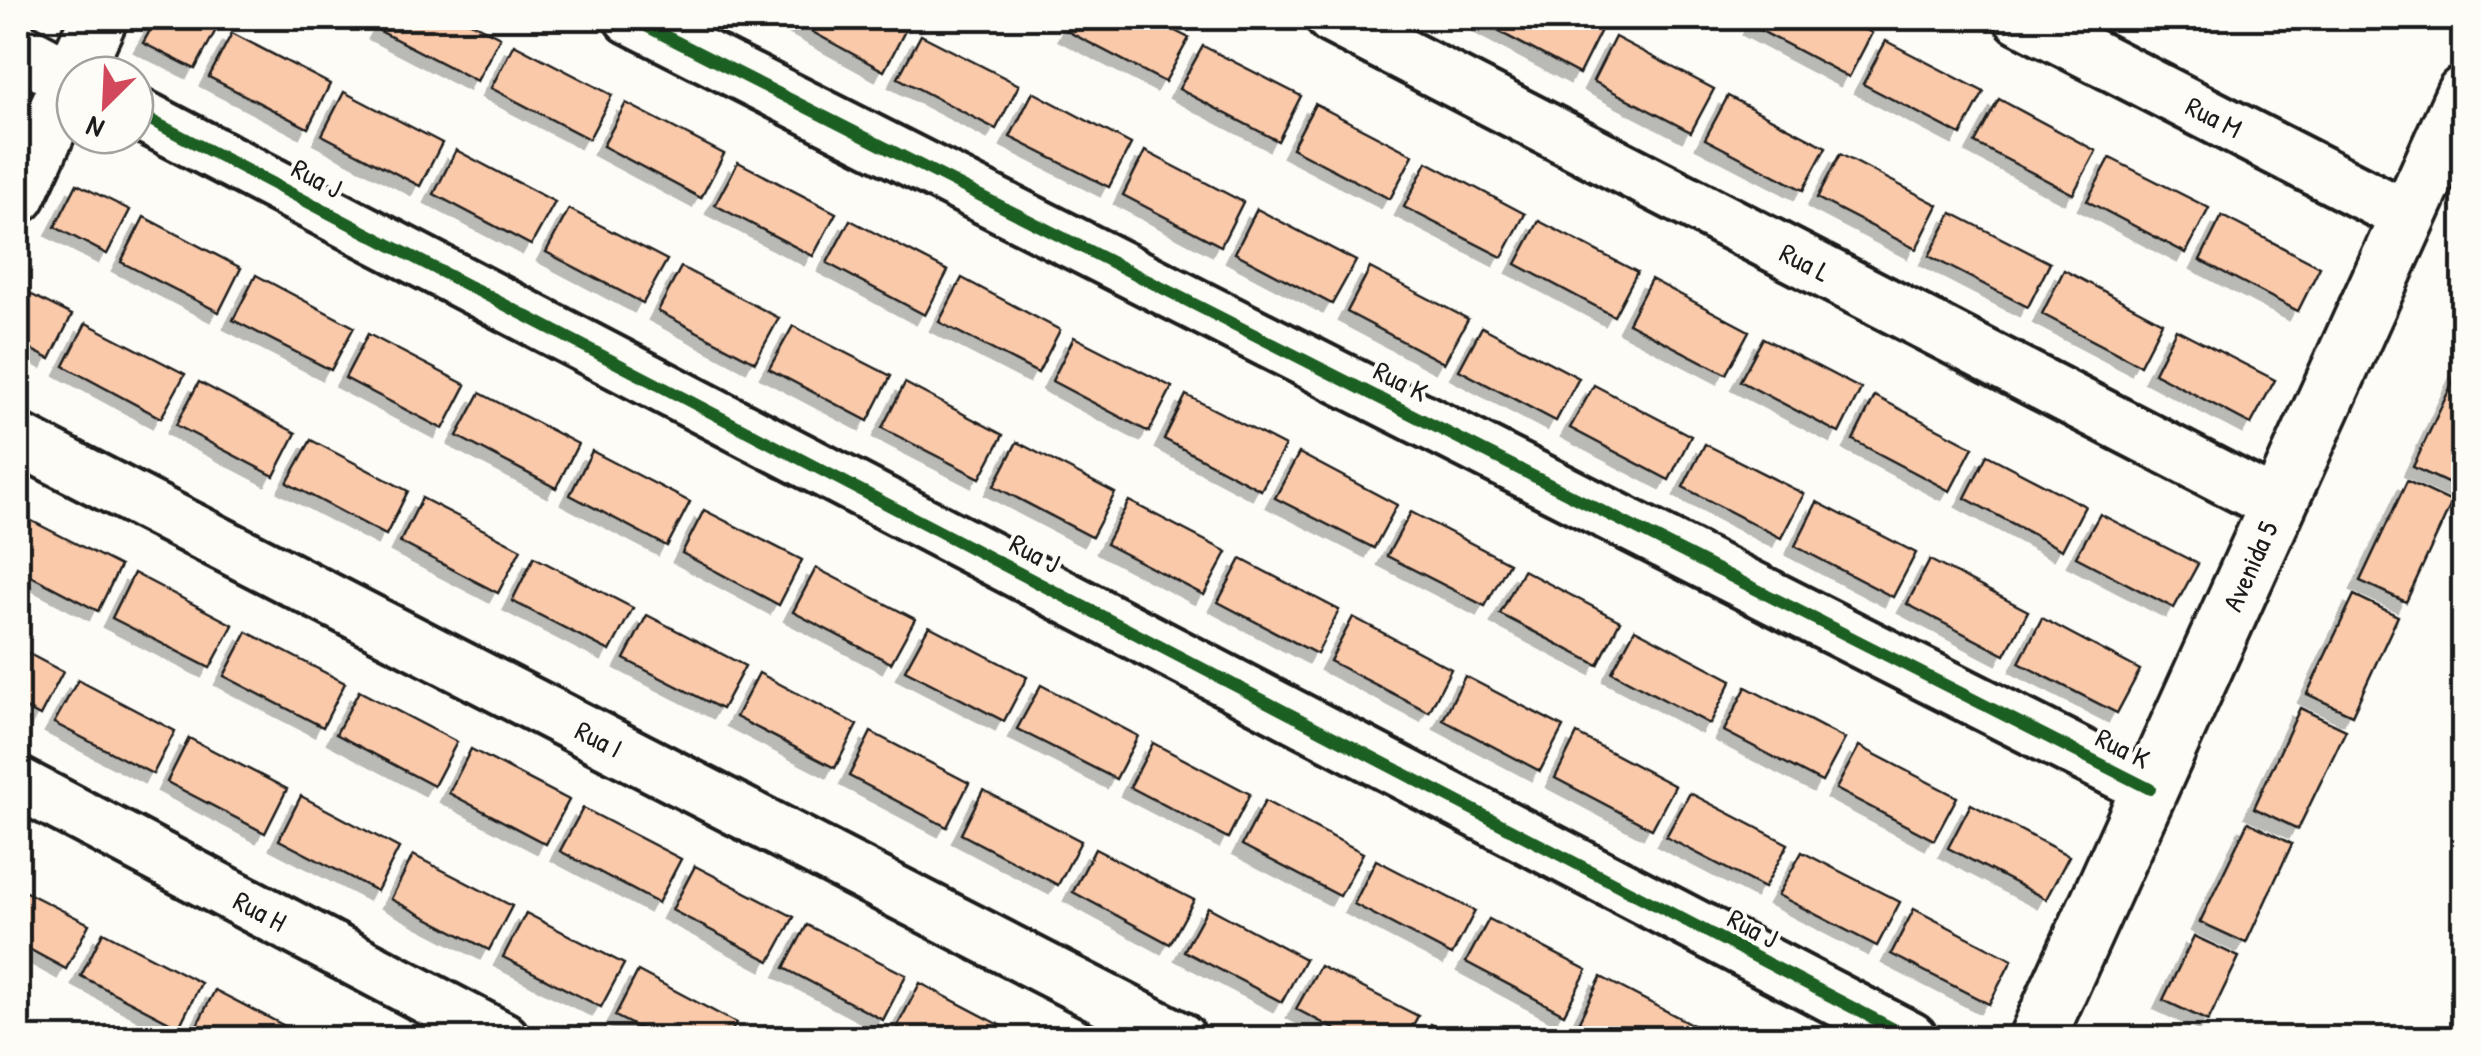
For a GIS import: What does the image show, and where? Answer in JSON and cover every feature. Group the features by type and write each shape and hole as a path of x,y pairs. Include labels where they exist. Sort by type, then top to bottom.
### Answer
{"street":[{"path":"83,55 99,18"},
{"name":"Rua K","path":"630,18 2150,789"},
{"name":"Rua L","path":"1332,18 2278,506"},
{"name":"Rua M","path":"2020,18 2408,216"},
{"path":"18,50 55,70"},
{"name":"Avenida 5","path":"2037,1038 2464,94"},
{"path":"18,195 55,117"},
{"name":"Rua J","path":"155,122 1912,1038"},
{"name":"Rua I","path":"18,439 1180,1038"},
{"name":"Rua H","path":"18,783 504,1038"}],"building":[{"path":"157,18 202,18 218,26 195,69 143,43"},
{"path":"385,18 462,18 500,37 477,81 378,30"},
{"path":"787,18 889,18 907,27 884,71"},
{"path":"1075,18 1149,18 1189,38 1165,82 1067,31"},
{"path":"1484,18 1578,18 1601,30 1579,74 1481,22"},
{"path":"1756,18 1842,18 1872,33 1849,77 1752,26"},
{"path":"232,33 330,84 308,128 209,77"},
{"path":"921,35 1019,85 996,129 898,78"},
{"path":"1615,37 1714,89 1691,132 1593,81"},
{"path":"1886,41 1984,92 1961,135 1863,84"},
{"path":"514,44 612,95 589,139 491,88"},
{"path":"1203,46 1301,96 1278,141 1179,89"},
{"path":"344,92 442,143 420,186 322,135"},
{"path":"1033,92 1131,144 1109,187 1010,137"},
{"path":"1728,96 1826,147 1803,190 1705,139"},
{"path":"1999,99 2096,151 2073,194 1975,143"},
{"path":"626,103 724,154 701,198 603,146"},
{"path":"1315,104 1413,155 1390,199 1292,148"},
{"path":"456,150 555,202 531,245 434,194"},
{"path":"1145,151 1243,202 1221,246 1123,195"},
{"path":"1840,154 1938,205 1916,249 1817,198"},
{"path":"2110,158 2209,208 2186,253 2087,201"},
{"path":"738,162 836,213 813,256 715,205"},
{"path":"1427,162 1525,214 1502,257 1404,207"},
{"path":"77,184 130,210 107,254 55,227"},
{"path":"569,209 667,260 643,303 546,252"},
{"path":"1257,209 1356,261 1332,304 1235,253"},
{"path":"1952,213 2050,263 2028,307 1929,256"},
{"path":"2222,216 2320,267 2298,311 2200,260"},
{"path":"144,217 241,268 219,312 121,262"},
{"path":"850,220 948,271 925,315 827,263"},
{"path":"1539,221 1637,272 1614,316 1516,264"},
{"path":"681,267 779,318 755,362 658,311"},
{"path":"1370,268 1468,319 1444,363 1347,312"},
{"path":"2064,270 2162,322 2140,365 2042,314"},
{"path":"256,275 354,327 331,370 233,320"},
{"path":"962,278 1060,330 1038,373 939,322"},
{"path":"1651,279 1749,331 1726,374 1628,323"},
{"path":"20,289 72,315 50,359 18,343"},
{"path":"86,323 185,374 161,418 64,366"},
{"path":"793,326 891,376 868,421 769,369"},
{"path":"1482,327 1579,378 1556,421 1459,370"},
{"path":"2176,329 2275,380 2251,424 2154,373"},
{"path":"368,334 466,385 443,429 345,378"},
{"path":"1074,337 1172,387 1149,432 1052,381"},
{"path":"1763,338 1861,389 1839,433 1740,381"},
{"path":"2460,367 2464,369 2464,476 2458,488 2413,467"},
{"path":"199,382 296,433 274,476 176,425"},
{"path":"905,383 1003,435 980,478 882,428"},
{"path":"1594,385 1691,436 1669,480 1570,428"},
{"path":"480,393 578,444 556,488 457,436"},
{"path":"1186,395 1285,446 1261,490 1164,439"},
{"path":"1875,396 1973,447 1950,491 1853,440"},
{"path":"311,440 408,491 386,535 287,483"},
{"path":"1017,442 1115,493 1092,537 994,486"},
{"path":"1705,444 1804,494 1781,538 1683,487"},
{"path":"592,451 690,502 667,546 570,495"},
{"path":"1299,453 1397,505 1374,548 1275,498"},
{"path":"1987,455 2085,506 2062,550 1965,498"},
{"path":"2407,481 2452,502 2406,602 2360,581"},
{"path":"422,498 521,549 498,593 400,542"},
{"path":"1129,501 1227,552 1204,595 1106,544"},
{"path":"1817,502 1916,553 1893,597 1795,546"},
{"path":"704,510 802,560 779,605 682,553"},
{"path":"1411,512 1509,563 1485,606 1387,556"},
{"path":"2100,514 2198,564 2174,608 2076,557"},
{"path":"22,516 120,566 98,611 18,569 18,525"},
{"path":"534,557 633,608 610,651 512,601"},
{"path":"1241,559 1339,610 1317,654 1218,602"},
{"path":"1930,560 2028,611 2005,655 1907,604"},
{"path":"816,568 915,619 891,663 793,612"},
{"path":"1523,570 1620,621 1598,665 1500,614"},
{"path":"134,573 233,625 210,668 112,618"},
{"path":"2354,595 2398,616 2352,715 2307,694"},
{"path":"647,615 745,666 722,709 624,659"},
{"path":"1353,617 1451,669 1429,712 1330,661"},
{"path":"2042,618 2140,670 2117,713 2019,663"},
{"path":"929,626 1027,677 1004,721 905,670"},
{"path":"1635,629 1732,680 1710,724 1612,672"},
{"path":"247,632 345,683 323,727 224,676"},
{"path":"18,648 63,672 40,716 18,704"},
{"path":"759,673 857,725 835,768 736,717"},
{"path":"1465,676 1563,727 1540,771 1443,720"},
{"path":"78,680 175,731 153,774 54,723"},
{"path":"1041,685 1138,736 1116,779 1017,729"},
{"path":"1746,687 1845,739 1822,782 1724,731"},
{"path":"359,691 457,742 434,786 336,734"},
{"path":"2300,708 2346,730 2298,829 2254,808"},
{"path":"871,732 969,783 947,827 849,776"},
{"path":"1577,734 1675,786 1652,829 1555,778"},
{"path":"189,738 287,789 265,833 167,782"},
{"path":"1153,743 1250,794 1228,838 1130,787"},
{"path":"1859,746 1957,797 1934,840 1836,789"},
{"path":"471,749 569,800 546,844 449,793"},
{"path":"983,790 1081,841 1058,885 961,834"},
{"path":"1690,793 1788,844 1764,888 1666,837"},
{"path":"301,796 399,848 377,891 279,840"},
{"path":"1265,801 1363,853 1340,896 1242,845"},
{"path":"1971,804 2069,856 2046,899 1948,848"},
{"path":"583,808 681,859 658,903 560,851"},
{"path":"2248,822 2292,844 2246,943 2200,922"},
{"path":"1095,849 1194,900 1170,944 1073,892"},
{"path":"1802,852 1900,902 1877,946 1778,895"},
{"path":"413,855 512,906 489,950 391,899"},
{"path":"1376,860 1475,911 1452,955 1354,904"},
{"path":"695,866 794,917 770,961 672,910"},
{"path":"18,888 89,924 66,969 18,943"},
{"path":"1208,907 1305,959 1282,1002 1184,951"},
{"path":"1914,909 2012,960 1989,1004 1891,954"},
{"path":"526,913 624,964 601,1007 503,957"},
{"path":"1489,919 1587,970 1564,1014 1466,962"},
{"path":"807,925 906,975 883,1020 784,968"},
{"path":"103,932 201,983 179,1027 81,976"},
{"path":"2194,936 2239,957 2208,1021 2163,1000"},
{"path":"1320,966 1418,1016 1406,1038 1352,1038 1296,1009"},
{"path":"638,971 736,1023 728,1038 659,1038 615,1016"},
{"path":"1601,977 1699,1028 1694,1038 1612,1038 1579,1021"},
{"path":"920,983 1017,1034 1015,1038 919,1038 897,1027"},
{"path":"215,990 308,1038 192,1035"},
{"path":"1431,1024 1459,1038 1424,1038"}],"cycle path":[{"path":"630,18 2150,789"},
{"path":"155,122 1911,1038"}]}
